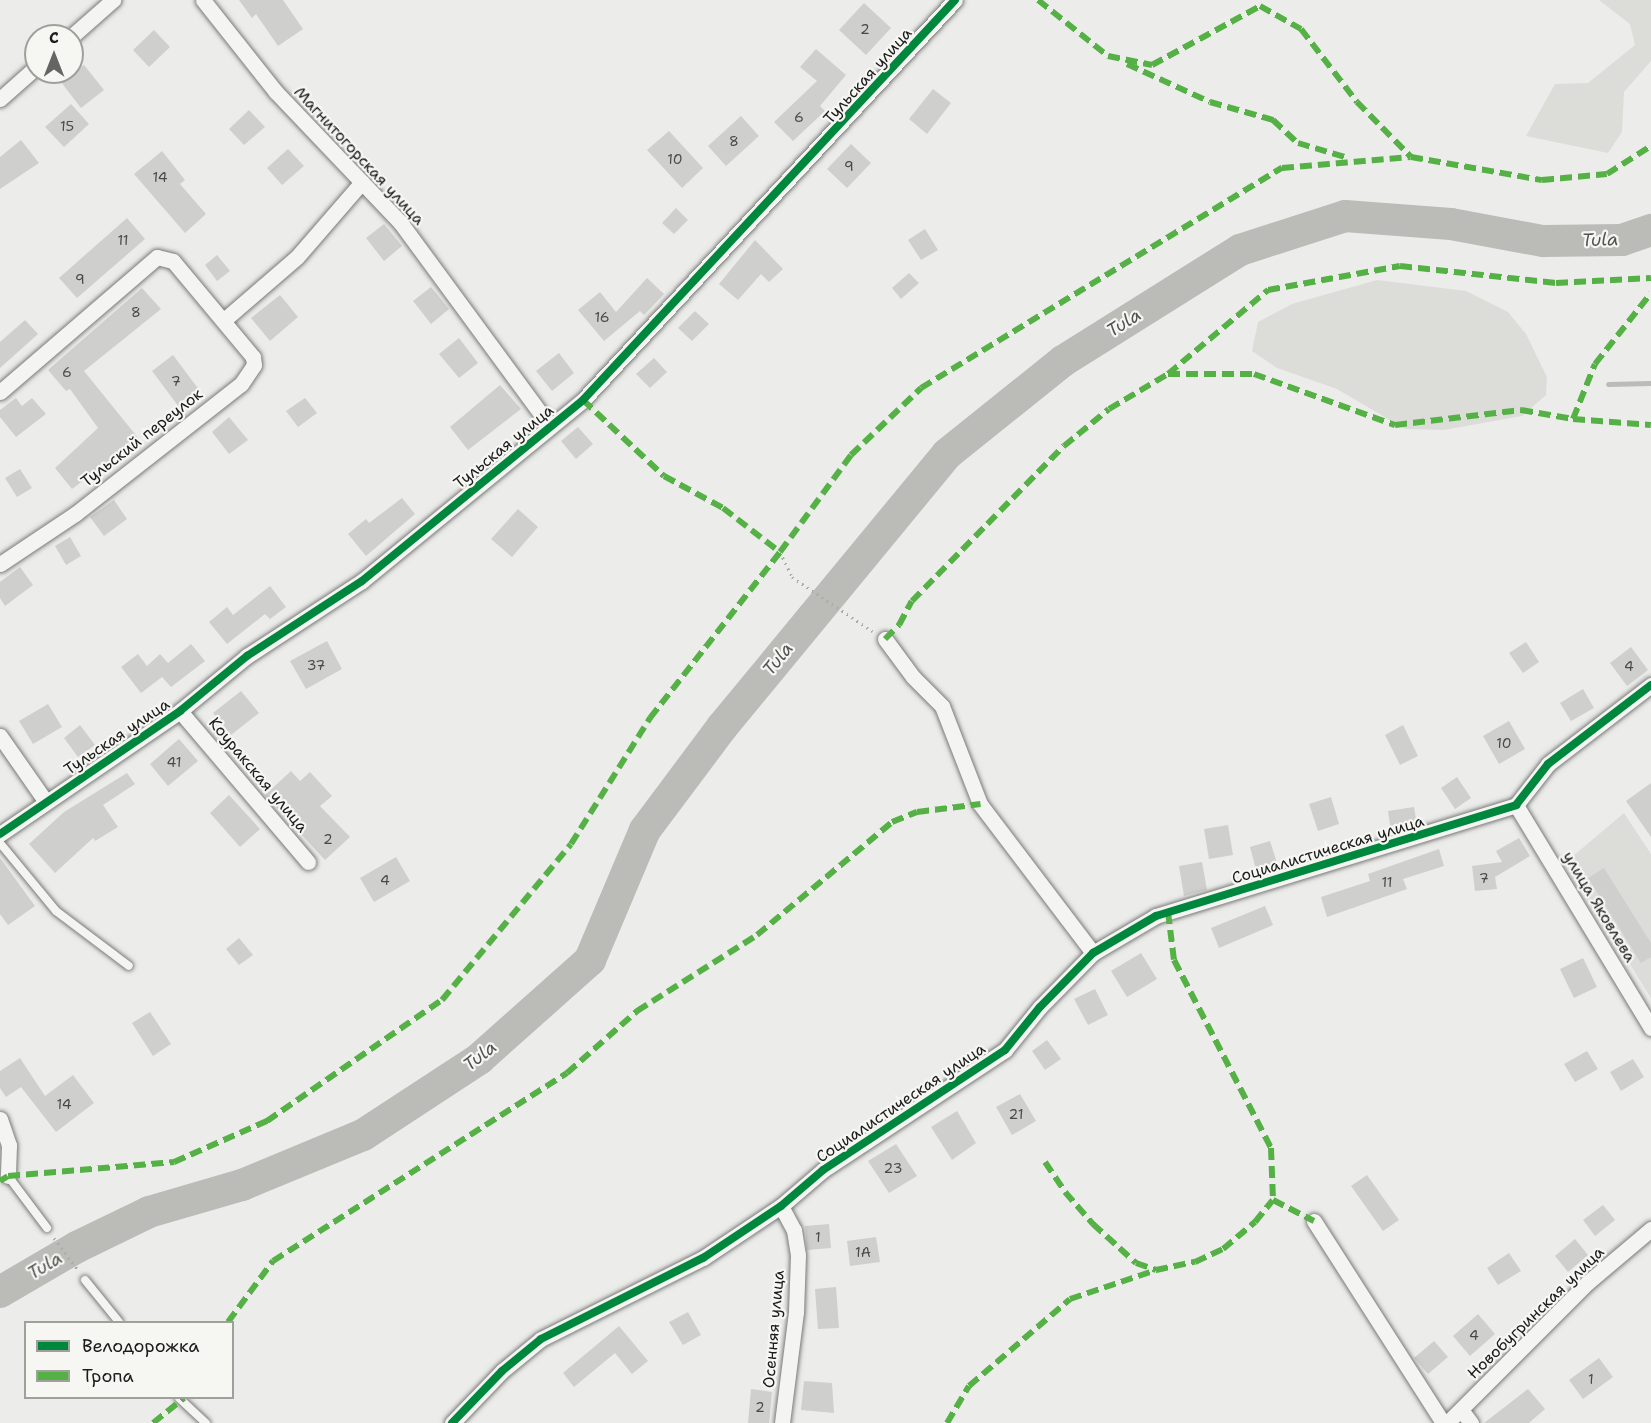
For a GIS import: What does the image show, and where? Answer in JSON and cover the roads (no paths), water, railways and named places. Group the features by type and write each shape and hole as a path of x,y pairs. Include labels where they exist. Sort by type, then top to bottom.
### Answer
{"street":[{"path":"84,25 113,0"},
{"name":"Магнитогорская улица","path":"203,0 216,11 276,92 400,222 550,426"},
{"name":"Тульская улица","path":"0,834 180,711 247,656 362,581 583,400 955,0"},
{"path":"0,99 24,78"},
{"path":"0,392 157,256 173,261 224,320 297,257 362,182"},
{"name":"Тульский переулок","path":"0,564 75,514 246,378 254,365 252,357 224,320"},
{"path":"885,639 913,677 942,706 980,804 1093,953"},
{"path":"1516,805 1548,764 1651,685"},
{"name":"Коуракская улица","path":"180,711 308,862"},
{"path":"0,736 45,802"},
{"name":"Социалистическая улица","path":"452,1423 502,1371 541,1340 703,1258 781,1206 823,1170 1005,1050 1040,1007 1093,953 1156,916 1516,805"},
{"name":"улица Яковлева","path":"1516,805 1651,1028"},
{"path":"0,1119 9,1145 8,1176"},
{"name":"Осенняя улица","path":"781,1206 794,1230 798,1255 796,1312 782,1423"},
{"path":"1314,1221 1445,1423"},
{"name":"Новобугринская улица","path":"1445,1423 1466,1417 1587,1283 1651,1229"}],"lane":[{"path":"0,843 56,911 129,966"},
{"path":"8,1176 46,1228"},
{"path":"85,1280 117,1321"},
{"path":"180,1399 207,1423"}],"waterway":[{"name":"Tula","path":"0,1292 77,1247 149,1212 242,1185 363,1135 479,1059 590,960 645,830 722,727 947,454 1063,361 1240,250 1345,216 1451,224 1543,241 1622,240 1651,230"},
{"path":"1608,384 1651,383"}]}
